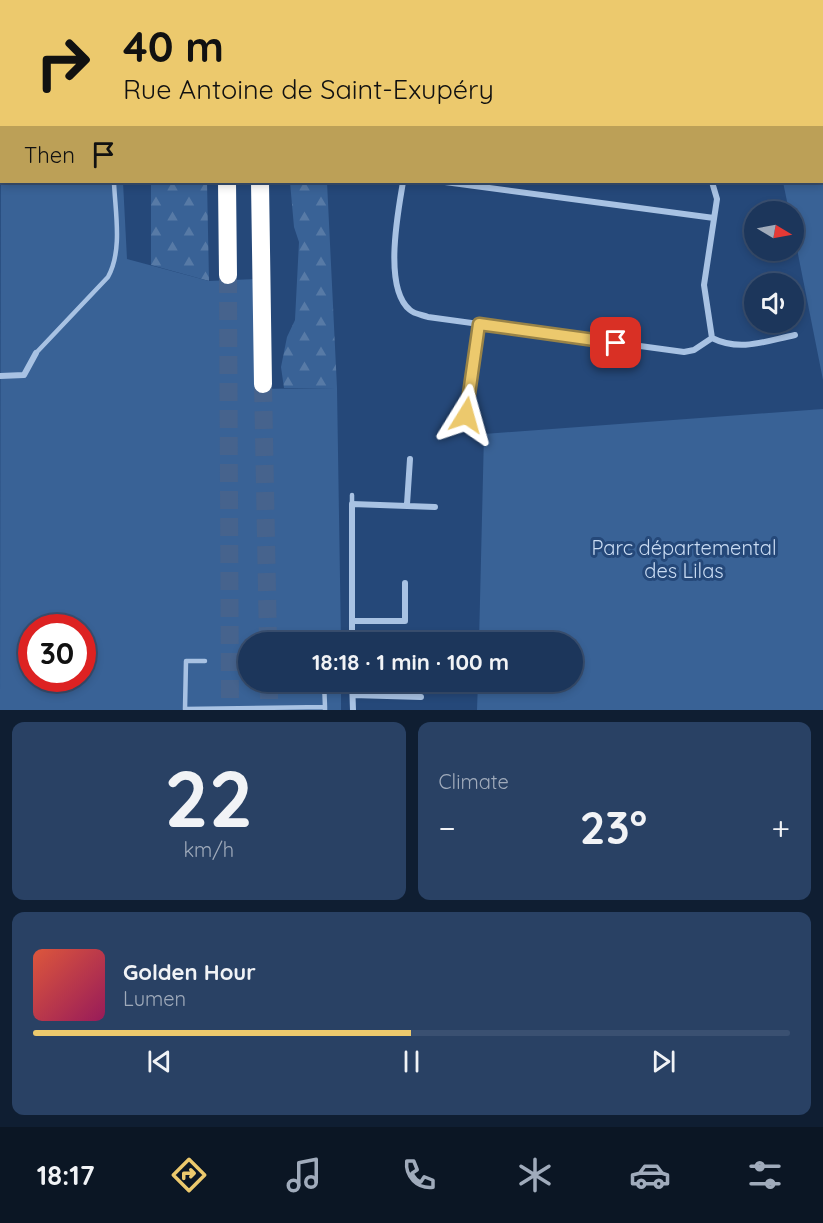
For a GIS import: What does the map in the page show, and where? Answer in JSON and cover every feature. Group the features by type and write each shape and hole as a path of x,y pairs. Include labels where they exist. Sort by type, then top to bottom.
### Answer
{"highway":[{"path":"227,183 228,275"},
{"path":"260,183 263,384"}],"street":[{"path":"403,183 394,241 399,294 410,310 428,317 684,352 694,350 712,338"},
{"path":"453,183 714,218"},
{"path":"712,183 717,199 704,285 712,338"},
{"path":"466,415 479,324"},
{"path":"712,338 726,345 740,347 795,335"},
{"path":"0,376 24,375 36,353"},
{"path":"407,504 410,459"},
{"path":"352,632 352,504 407,504 435,507"},
{"path":"352,621 405,621 405,583"},
{"path":"353,692 353,710"},
{"path":"353,695 421,697"}],"lane":[{"path":"36,353 108,277 113,267 116,254 114,183"},
{"path":"352,495 352,504"},
{"path":"205,661 186,661 185,709 325,708 324,692"}],"green space":[{"path":"1,183 123,183 127,259 209,281 258,279 256,389 337,388 341,632 238,632 238,692 341,692 341,710 0,710"},
{"path":"151,183 207,183 209,281 151,265"},
{"path":"290,183 327,183 337,388 284,388 281,367 287,337 295,320 299,242 294,227"},
{"path":"783,183 823,183 823,380 804,284 804,273 802,273 799,261 804,261 804,201 787,201"},
{"name":"Parc départemental des Lilas","path":"823,409 823,710 477,710 478,692 583,692 583,632 479,632 484,434"}],"tunnel":[{"path":"228,275 230,710"},
{"path":"263,384 268,632"},
{"path":"269,692 269,710"}],"route":[{"path":"466,415 479,324 616,343"}]}
